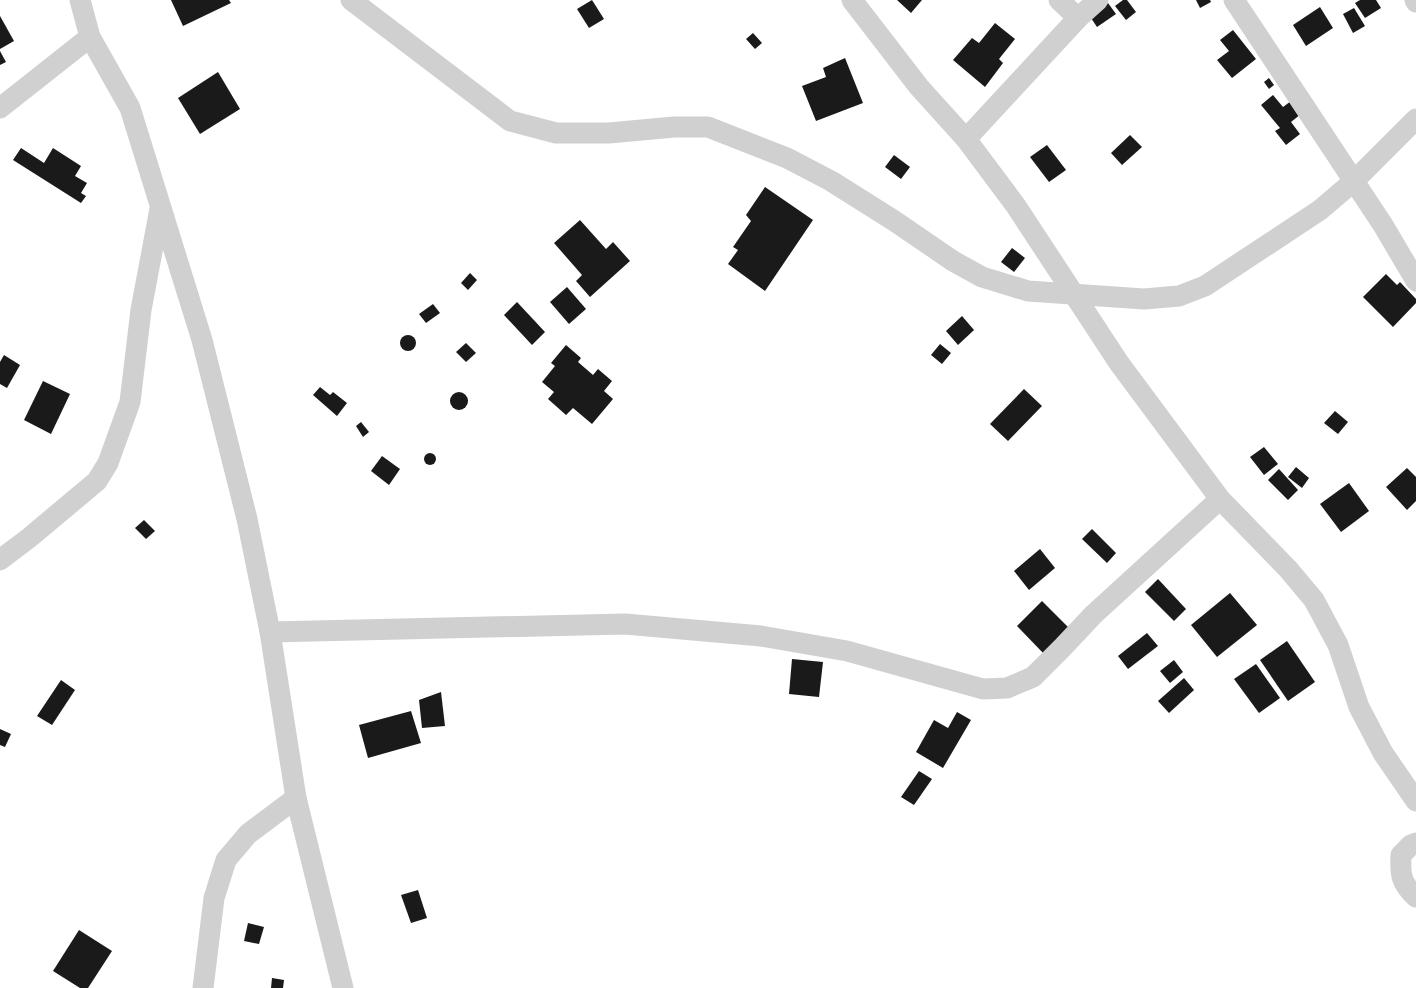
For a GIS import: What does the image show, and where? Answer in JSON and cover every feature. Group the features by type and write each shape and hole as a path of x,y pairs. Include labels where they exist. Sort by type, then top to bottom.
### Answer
{"street":[{"path":"80,0 90,37 130,108 202,340 246,519 270,632 296,798 343,988"},
{"path":"351,0 510,121 556,133 609,133 674,127 708,127 787,158 831,181 893,220 953,261 982,277 1028,291 1144,299 1179,296 1205,286 1320,210 1354,181 1416,119"},
{"path":"1059,0 1078,18"},
{"path":"966,139 1078,18 1098,0"},
{"path":"1234,0 1384,224 1416,281"},
{"path":"854,1 919,87 966,139 1016,206 1119,363 1220,499 1288,569 1314,600 1338,645 1359,707 1383,753 1416,801"},
{"path":"0,108 90,37"},
{"path":"0,560 29,538 97,481 108,463 130,402 141,310 161,207"},
{"path":"270,632 625,624 761,636 847,651 984,689 1007,688 1033,677 1063,648 1092,615 1220,499"},
{"path":"203,988 214,898 226,860 248,834 296,798"},
{"path":"1416,843 1411,845 1401,855 1400,874 1408,889 1416,897"}],"building":[{"path":"171,0 229,0 231,3 183,26"},
{"path":"592,0 604,19 589,28 577,9"},
{"path":"897,0 922,0 911,13"},
{"path":"1123,0 1127,0 1136,12 1126,20 1115,6"},
{"path":"1196,0 1210,0 1211,2 1200,8"},
{"path":"1360,0 1376,0 1381,8 1365,18 1355,3"},
{"path":"1108,3 1116,14 1097,27 1089,15"},
{"path":"1320,7 1333,28 1306,46 1293,25"},
{"path":"1354,8 1365,26 1353,33 1343,14"},
{"path":"0,16 14,41 0,49"},
{"path":"995,23 1015,39 999,59 1003,63 985,87 953,60 972,38 979,43"},
{"path":"1233,30 1256,59 1232,78 1217,60 1229,51 1220,40"},
{"path":"753,33 762,43 755,49 746,39"},
{"path":"0,51 6,62 0,65"},
{"path":"845,58 863,103 816,121 802,86 826,77 823,68"},
{"path":"218,72 240,109 200,134 178,98"},
{"path":"1269,78 1274,85 1269,89 1264,82"},
{"path":"1273,95 1283,107 1291,101 1301,114 1291,122 1300,134 1286,145 1275,131 1280,128 1261,105"},
{"path":"1130,135 1142,147 1122,165 1111,153"},
{"path":"1047,145 1066,170 1049,182 1030,157"},
{"path":"21,148 44,163 53,148 81,166 75,176 87,183 81,193 86,196 81,203 13,160"},
{"path":"894,155 910,167 901,179 885,167"},
{"path":"765,187 813,220 765,291 728,264 738,250 733,247 751,221 746,215"},
{"path":"580,220 606,249 613,242 630,261 590,297 576,281 582,275 554,243"},
{"path":"1012,248 1025,258 1014,272 1001,262"},
{"path":"470,273 477,280 468,290 461,283"},
{"path":"1386,274 1397,285 1400,282 1416,299 1416,303 1393,327 1363,297"},
{"path":"567,287 586,309 569,324 550,302"},
{"path":"517,302 545,332 532,345 504,315"},
{"path":"433,304 440,313 426,323 419,314"},
{"path":"962,316 974,330 958,345 946,331"},
{"path":"408,335 415,340 416,343 411,350 408,351 401,346 400,343 405,336"},
{"path":"466,343 476,353 466,362 456,352"},
{"path":"940,344 951,353 942,364 931,355"},
{"path":"566,345 581,358 578,362 593,375 598,369 612,381 604,391 613,399 592,424 573,408 566,415 548,399 554,392 542,382 555,366 551,363"},
{"path":"4,355 20,365 7,388 0,384 0,362"},
{"path":"43,381 70,394 51,434 24,420"},
{"path":"320,387 330,395 333,392 347,403 337,416 313,395"},
{"path":"1024,389 1042,406 1008,441 990,424"},
{"path":"459,392 465,395 468,401 465,407 459,410 453,407 450,401 453,395"},
{"path":"1335,411 1348,422 1338,434 1324,423"},
{"path":"361,422 369,432 363,437 356,426"},
{"path":"1264,447 1278,464 1264,475 1250,457"},
{"path":"428,453 432,453 436,459 432,465 428,465 424,461 424,457"},
{"path":"382,456 400,469 389,485 371,471"},
{"path":"1296,467 1309,478 1302,488 1288,477"},
{"path":"1407,468 1416,477 1416,501 1407,510 1386,487"},
{"path":"1279,469 1298,490 1288,500 1268,480"},
{"path":"1349,483 1369,511 1341,532 1320,504"},
{"path":"144,520 155,531 146,539 135,528"},
{"path":"1092,529 1116,553 1107,563 1082,539"},
{"path":"1040,549 1055,568 1029,590 1014,571"},
{"path":"1158,579 1186,609 1174,621 1145,592"},
{"path":"1230,593 1257,625 1217,657 1191,625"},
{"path":"1042,601 1070,629 1044,654 1017,626"},
{"path":"1147,633 1158,646 1128,669 1118,656"},
{"path":"1287,641 1315,682 1288,701 1260,660"},
{"path":"792,659 823,662 819,697 789,694"},
{"path":"1174,660 1183,672 1170,683 1160,671"},
{"path":"1256,664 1280,698 1259,713 1234,679"},
{"path":"1184,678 1194,690 1169,713 1158,701"},
{"path":"61,680 75,690 52,725 37,716"},
{"path":"441,692 445,726 422,728 419,700"},
{"path":"411,711 421,743 368,758 359,725"},
{"path":"957,712 971,720 943,768 916,752 934,720 948,728"},
{"path":"0,729 11,734 5,747 0,745"},
{"path":"919,771 932,779 914,805 901,797"},
{"path":"418,890 427,918 411,923 401,895"},
{"path":"248,923 264,927 259,944 244,941"},
{"path":"79,930 112,951 88,988 80,988 53,971"},
{"path":"272,978 284,980 283,988 271,988"}]}
